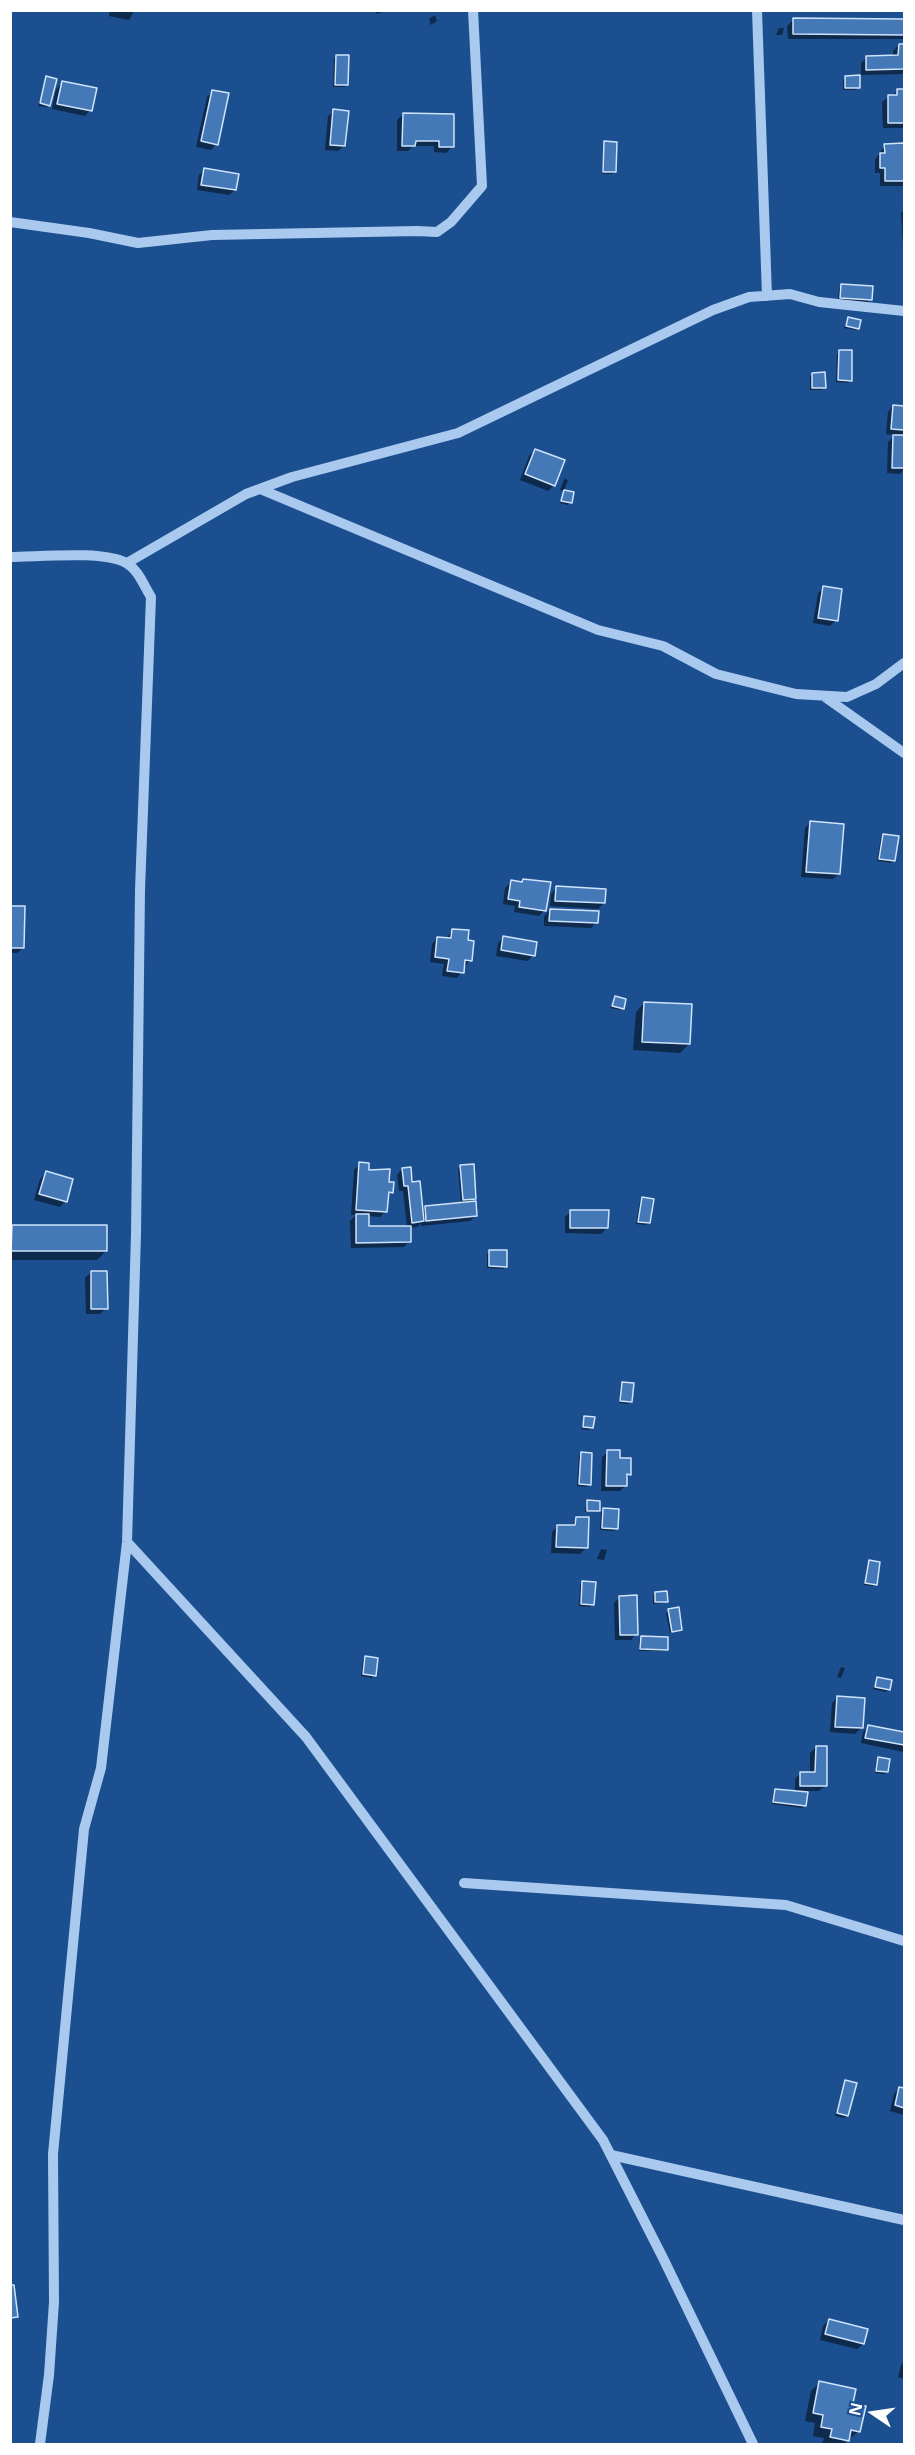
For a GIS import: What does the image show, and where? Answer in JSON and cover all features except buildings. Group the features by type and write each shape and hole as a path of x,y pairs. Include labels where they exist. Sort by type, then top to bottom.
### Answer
{"street":[{"path":"10,222 89,233 138,243 212,235 437,232 451,222 482,186 473,10"},
{"path":"757,10 767,296"},
{"path":"127,563 246,494 292,477 458,433 713,310 749,297 789,294 819,302 904,311"},
{"path":"260,489 598,630 663,646 716,674 796,694 847,697 876,684 904,663"},
{"path":"10,557 104,557 127,563 151,597 140,890 136,1234 127,1542 101,1768 84,1829 53,2154 54,2302 49,2375 40,2445"},
{"path":"825,697 904,753"},
{"path":"127,1542 306,1737 603,2140 753,2445"},
{"path":"464,1883 786,1905 904,1941"},
{"path":"611,2155 904,2220"}]}
